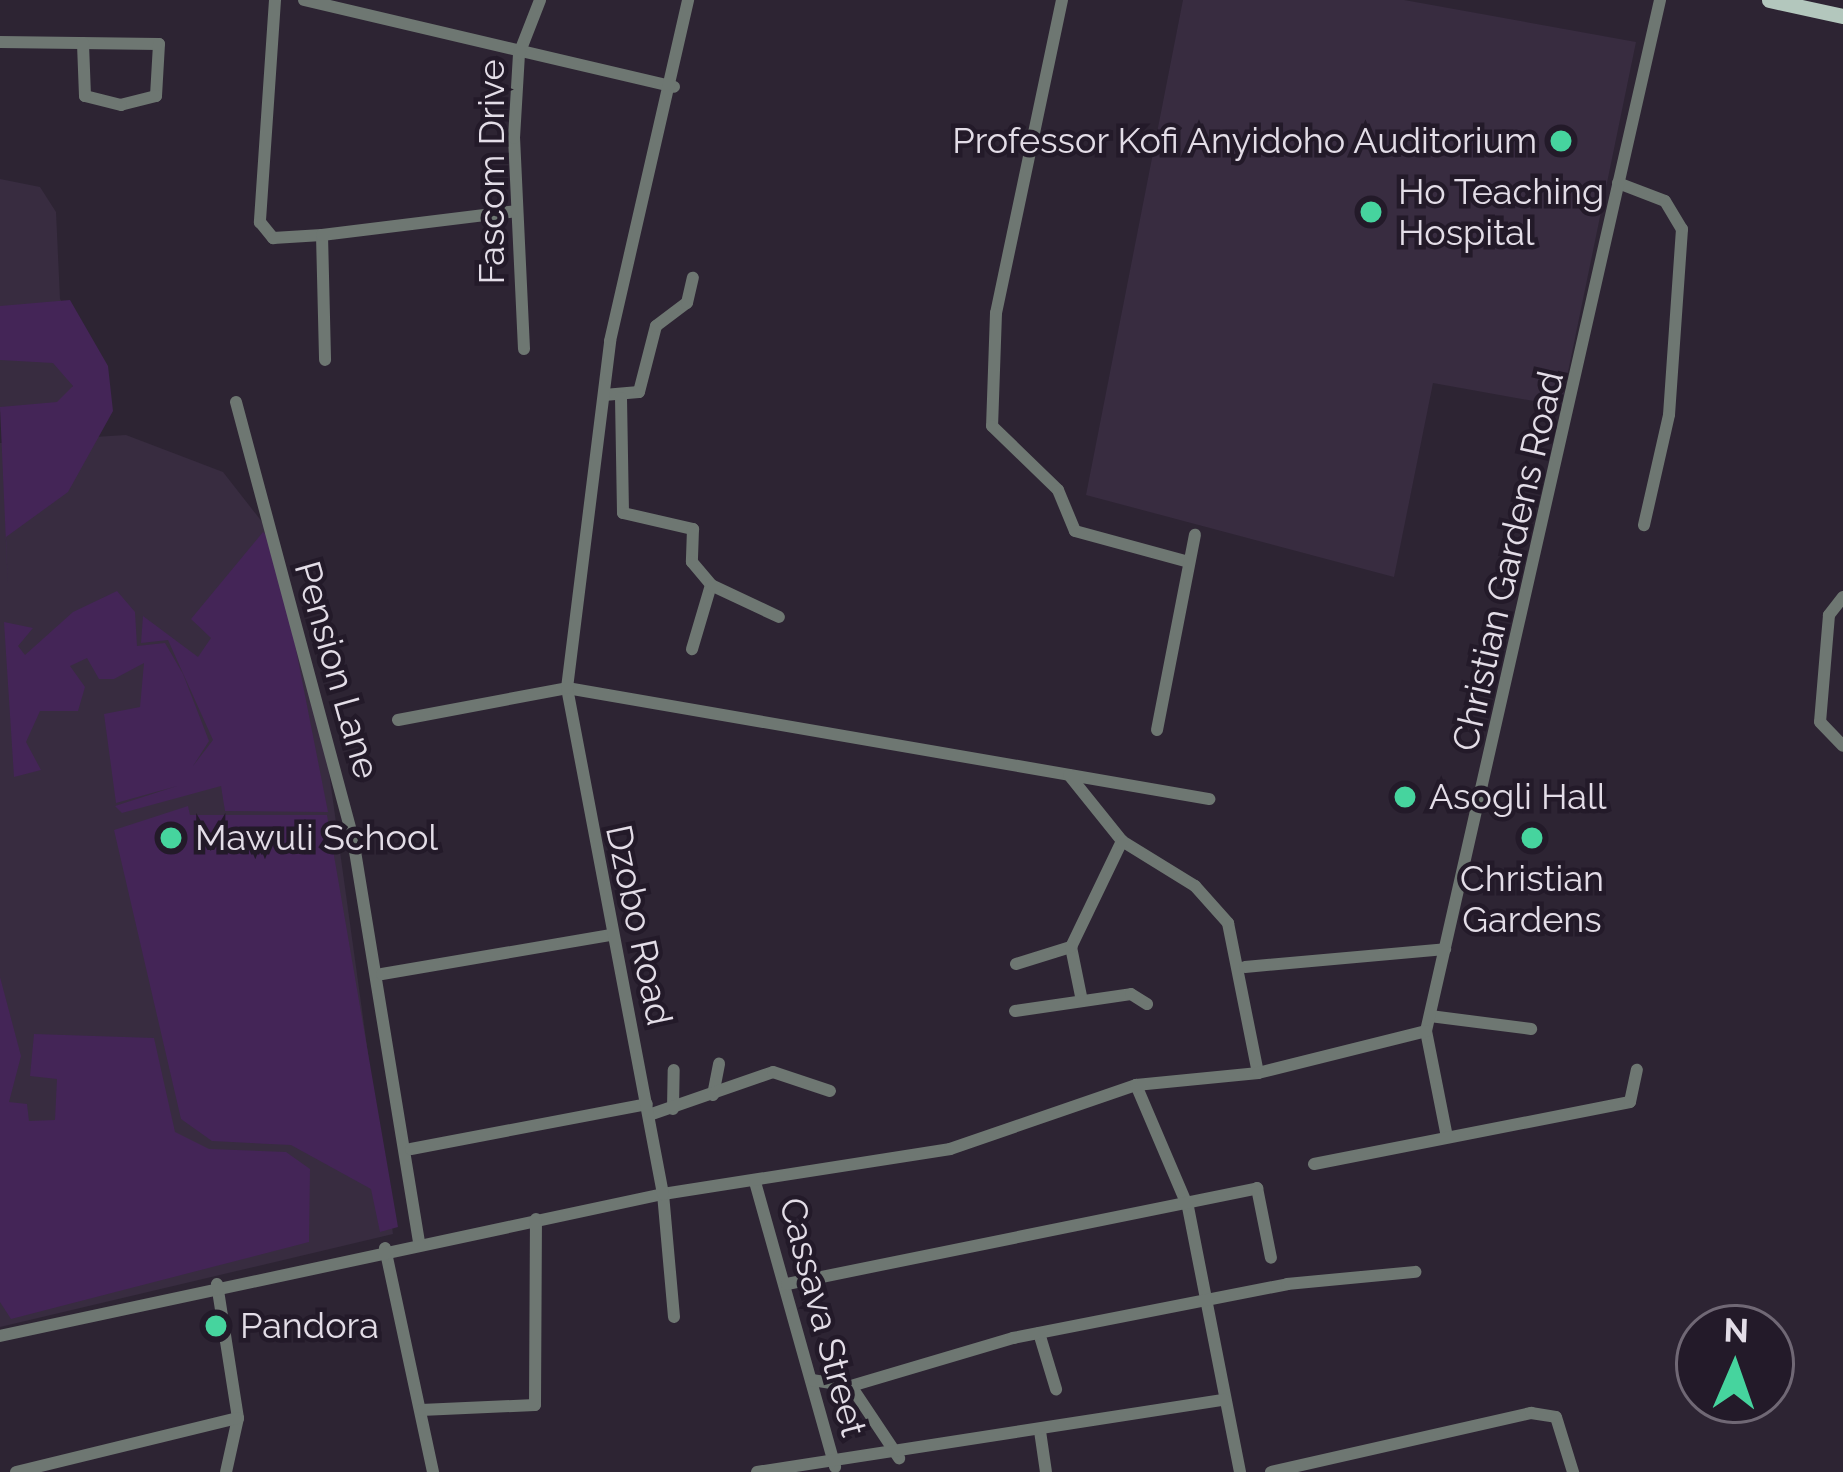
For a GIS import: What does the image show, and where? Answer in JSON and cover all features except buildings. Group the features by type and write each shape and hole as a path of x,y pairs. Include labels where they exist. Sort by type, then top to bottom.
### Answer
{"main road":[{"path":"1769,0 1843,16"}],"street":[{"path":"275,0 260,222 274,238 517,211"},
{"path":"304,0 408,16 519,54 674,87"},
{"name":"Fascom Drive","path":"524,349 517,211 519,54 540,0"},
{"name":"Dzobo Road","path":"674,1317 663,1194 610,935 567,688 604,395 674,87 688,0"},
{"path":"1062,0 997,313 992,426 1058,490 1075,531 1189,562"},
{"name":"Christian Gardens Road","path":"1446,1132 1426,1030 1660,0"},
{"path":"0,42 83,43 159,44 156,96 121,106 85,96 83,43"},
{"path":"1618,183 1665,201 1682,229 1669,415 1644,525"},
{"path":"322,235 326,360"},
{"path":"604,395 621,398 639,392 656,326 687,303 692,278"},
{"path":"621,398 623,513 693,529 692,562 711,585 779,617"},
{"name":"Pension Lane","path":"236,402 333,745 382,974 411,1149 418,1241"},
{"path":"1156,730 1195,535"},
{"path":"692,649 711,585"},
{"path":"1843,598 1829,615 1820,722 1843,746"},
{"path":"398,720 567,688 1209,800"},
{"path":"1069,775 1122,841 1218,909 1245,967 1258,1073"},
{"path":"1082,1001 1071,947 1122,841"},
{"path":"382,974 610,935"},
{"path":"1016,964 1071,947"},
{"path":"1245,967 1445,950"},
{"path":"1015,1011 1132,994 1148,1004"},
{"path":"1430,1016 1531,1029"},
{"path":"0,1336 418,1241 663,1194 950,1149 1136,1085 1258,1073 1426,1030"},
{"path":"713,1095 719,1064"},
{"path":"673,1109 674,1070"},
{"path":"1315,1164 1446,1132 1630,1102 1636,1070"},
{"path":"411,1149 648,1109 673,1109 773,1072 830,1091"},
{"path":"1136,1085 1188,1207 1240,1472"},
{"name":"Cassava Street","path":"754,1182 787,1284 835,1467"},
{"path":"787,1284 1188,1207 1258,1188 1271,1258"},
{"path":"421,1410 535,1405 536,1220"},
{"path":"385,1248 434,1472"},
{"path":"812,1380 851,1386 1039,1334 1204,1302 1414,1272"},
{"path":"217,1285 238,1418 226,1472"},
{"path":"1039,1334 1056,1389"},
{"path":"851,1386 899,1458"},
{"path":"757,1472 817,1470 899,1458 1040,1431 1096,1413 1224,1400"},
{"path":"1271,1472 1531,1413 1556,1418 1573,1472"},
{"path":"16,1472 238,1418"},
{"path":"1040,1431 1046,1472"}],"shaded area":[{"name":"Ho Teaching Hospital","path":"1183,0 1404,0 1636,42 1561,406 1433,383 1394,577 1086,495"},
{"path":"0,179 40,187 56,212 60,299 89,346 65,405 0,412"},
{"path":"70,300 108,366 113,411 68,492 6,537 8,588 0,407 57,402 73,386 53,363 0,360 0,306"},
{"name":"Mawuli School","path":"126,435 223,472 277,541 324,736 393,1234 0,1327 0,443"},
{"path":"263,532 275,543 328,812 225,811 221,786 122,813 115,806 177,786 116,803 104,714 140,707 144,663 114,679 99,679 87,658 70,666 85,687 78,711 40,711 26,742 41,770 14,777 4,622 33,628 18,646 25,655 73,612 117,591 135,612 137,646 165,643 183,674 209,741 193,766 213,740 168,640 141,643 143,616 198,657 211,638 191,619"},
{"path":"188,806 190,815 327,815 398,1227 380,1232 371,1189 291,1145 212,1141 181,1119 114,830"},
{"path":"0,977 21,1056 9,1102 27,1104 29,1121 55,1120 57,1079 30,1076 34,1034 154,1038 175,1132 209,1149 286,1152 310,1169 309,1242 11,1319 0,1302"}],"place":[{"name":"Professor Kofi Anyidoho Auditorium","path":"1561,141"},
{"name":"Ho Teaching Hospital","path":"1371,212"},
{"name":"Asogli Hall","path":"1405,797"},
{"name":"Mawuli School","path":"171,838"},
{"name":"Christian Gardens","path":"1532,838"},
{"name":"Pandora","path":"216,1326"}]}
